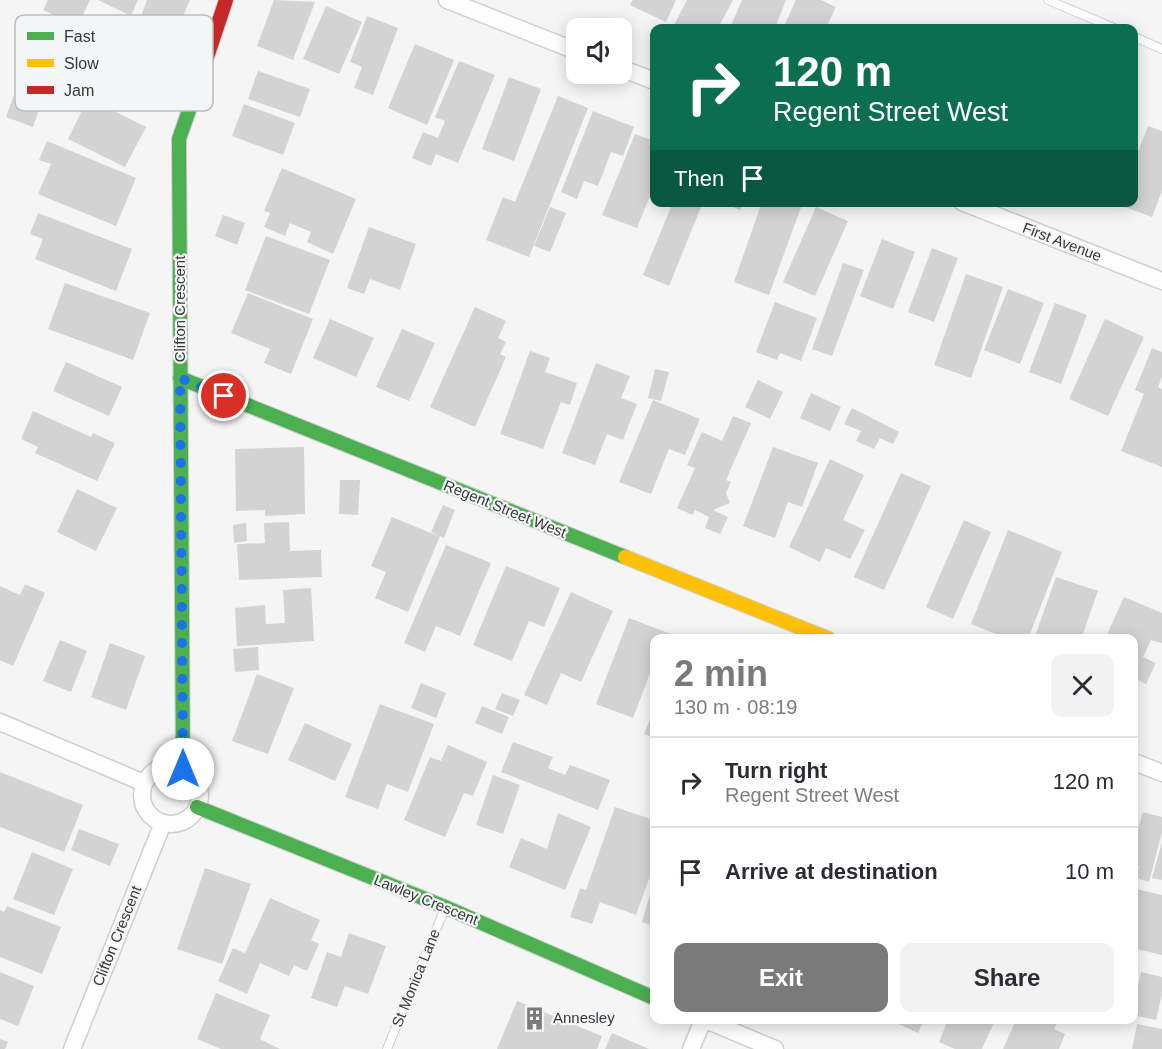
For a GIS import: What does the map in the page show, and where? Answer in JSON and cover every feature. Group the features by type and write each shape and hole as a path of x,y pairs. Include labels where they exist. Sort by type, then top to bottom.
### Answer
{"street":[{"name":"Clifton Crescent","path":"213,38 226,0"},
{"path":"447,0 566,47"},
{"path":"632,72 650,79"},
{"name":"Clifton Crescent","path":"183,769 179,139 188,111"},
{"name":"First Avenue","path":"975,207 1162,281"},
{"name":"Regent Street West","path":"180,378 817,634"},
{"path":"0,722 144,783"},
{"path":"1138,763 1162,772"},
{"path":"172,766 183,769 192,775 198,785 200,796 197,807 183,821 163,823 147,812 142,793 144,783 161,768 172,766"},
{"name":"Lawley Crescent","path":"197,807 445,907 650,996"},
{"name":"Clifton Crescent","path":"72,1049 163,823"},
{"path":"691,1049 702,1024"},
{"path":"714,1024 775,1049"}],"lane":[{"path":"1048,0 1105,24"},
{"path":"1138,39 1162,49"},
{"name":"St Monica Lane","path":"387,1049 445,907"}],"building":[{"path":"48,0 90,0 83,15 54,15 43,10"},
{"path":"98,0 138,0 131,15"},
{"path":"147,0 190,0 184,15 141,15"},
{"path":"274,0 315,2 293,60 257,46"},
{"path":"633,0 676,0 666,22 630,5"},
{"path":"687,0 733,0 720,24 675,24"},
{"path":"742,0 786,0 777,24 732,24"},
{"path":"796,0 821,0 836,7 828,24 785,24"},
{"path":"326,6 362,22 339,74 303,59"},
{"path":"367,16 398,28 373,95 354,88 362,67 350,62"},
{"path":"415,44 454,60 427,125 388,108"},
{"path":"459,61 495,75 458,163 436,154 431,166 412,158 423,132 438,138 445,121 435,117"},
{"path":"258,71 310,89 300,117 248,99"},
{"path":"509,77 541,89 514,161 482,149"},
{"path":"14,95 15,111 39,111 33,127 6,117"},
{"path":"558,96 588,108 529,257 486,240 503,197 515,202"},
{"path":"244,104 295,123 283,155 232,136"},
{"path":"82,111 114,111 146,127 125,167 68,139"},
{"path":"593,111 634,127 623,156 611,152 598,186 584,181 577,199 561,192"},
{"path":"1148,126 1162,131 1162,191 1152,217 1125,207 1138,207 1138,152"},
{"path":"635,134 650,140 650,196 637,228 602,215"},
{"path":"47,141 136,178 116,226 38,194 51,164 39,160"},
{"path":"282,168 356,199 333,254 307,242 311,232 290,223 285,236 264,227 270,213 264,211"},
{"path":"550,207 566,213 550,252 534,246"},
{"path":"671,207 701,207 669,286 643,275"},
{"path":"760,207 801,207 769,295 734,282"},
{"path":"816,207 848,221 815,296 783,282"},
{"path":"38,213 132,249 116,291 35,259 43,239 30,234"},
{"path":"223,215 245,223 237,245 215,236"},
{"path":"369,227 416,244 400,290 370,279 364,294 347,288"},
{"path":"266,236 330,260 309,314 245,290"},
{"path":"882,239 915,252 893,309 860,296"},
{"path":"932,248 958,258 934,322 908,312"},
{"path":"843,263 864,270 832,356 812,349"},
{"path":"966,274 1003,287 971,378 934,365"},
{"path":"65,283 150,313 133,360 48,329"},
{"path":"1008,289 1044,303 1020,364 984,350"},
{"path":"248,293 313,319 291,374 264,363 270,349 231,333"},
{"path":"775,302 817,318 801,361 780,353 777,360 756,352"},
{"path":"1055,303 1087,315 1061,384 1029,372"},
{"path":"475,307 506,321 498,338 506,342 500,354 506,357 475,427 430,407"},
{"path":"330,319 374,338 356,377 313,358"},
{"path":"1105,319 1144,337 1108,416 1069,399"},
{"path":"402,329 435,343 409,401 376,387"},
{"path":"1152,348 1162,352 1162,377 1158,387 1162,389 1162,467 1121,451 1144,394 1135,390"},
{"path":"530,351 550,358 545,372 577,383 570,405 561,402 543,449 500,434"},
{"path":"66,362 122,387 109,416 53,391"},
{"path":"596,363 630,376 621,398 637,404 623,440 607,434 595,465 562,453"},
{"path":"655,369 669,372 661,401 648,398"},
{"path":"758,380 783,392 770,419 745,407"},
{"path":"811,393 841,407 830,431 800,418"},
{"path":"653,400 700,419 685,455 669,449 651,494 619,482"},
{"path":"852,408 899,432 893,444 880,438 874,449 856,441 861,431 844,424"},
{"path":"33,411 91,437 93,433 115,443 97,481 35,453 38,447 21,439"},
{"path":"733,416 751,423 726,480 731,482 726,493 730,503 713,510 728,517 720,534 705,528 709,517 695,510 693,515 677,508 695,468 687,465 702,432 722,441"},
{"path":"304,447 305,514 265,516 265,510 236,511 235,449"},
{"path":"773,447 818,463 802,507 788,502 775,538 743,526"},
{"path":"830,459 864,475 843,520 865,530 850,559 826,548 820,562 789,547"},
{"path":"901,473 931,486 884,590 854,577"},
{"path":"340,480 360,480 358,515 339,514"},
{"path":"77,489 117,508 96,551 57,532"},
{"path":"443,505 455,510 444,538 440,536 408,612 375,598 386,572 371,566 392,517 438,536 431,532"},
{"path":"964,520 991,532 953,619 926,607"},
{"path":"289,522 290,551 321,550 322,577 239,580 237,544 265,543 264,523"},
{"path":"246,523 247,541 234,543 233,525"},
{"path":"1008,530 1062,552 1030,634 996,634 971,624"},
{"path":"446,545 491,563 460,636 436,626 425,652 404,643"},
{"path":"506,566 560,588 544,627 529,621 512,661 473,645"},
{"path":"1056,577 1098,591 1083,634 1036,634"},
{"path":"25,584 45,593 13,666 0,660 0,586 20,595"},
{"path":"311,588 314,641 237,646 235,608 265,605 266,624 285,623 283,590"},
{"path":"571,592 613,611 581,682 561,673 547,705 524,695"},
{"path":"1124,597 1162,613 1162,643 1151,640 1143,657 1156,663 1146,684 1138,680 1138,634 1107,634"},
{"path":"629,618 671,634 650,634 650,673 633,718 596,704"},
{"path":"60,640 87,651 71,692 43,681"},
{"path":"110,643 145,656 126,710 91,697"},
{"path":"258,647 259,670 235,672 233,649"},
{"path":"257,674 294,688 268,754 232,741"},
{"path":"421,683 446,693 436,718 411,708"},
{"path":"502,693 520,700 513,716 495,709"},
{"path":"380,704 434,724 408,792 387,784 378,809 345,797"},
{"path":"482,706 509,717 502,734 475,723"},
{"path":"650,720 650,736 644,734"},
{"path":"305,723 352,744 335,781 288,760"},
{"path":"513,742 553,757 548,768 565,775 570,765 610,780 598,810 501,772"},
{"path":"448,745 487,762 473,796 464,793 445,837 404,820 430,757 441,761"},
{"path":"0,772 83,805 64,852 0,827"},
{"path":"493,775 520,785 503,834 476,825"},
{"path":"615,807 650,819 650,876 636,915 600,902 592,924 570,917 580,888 586,890"},
{"path":"1143,812 1162,817 1162,832 1149,882 1138,879 1138,830"},
{"path":"558,813 591,827 565,890 509,867 521,838 547,849"},
{"path":"79,829 119,844 110,866 71,850"},
{"path":"1162,842 1162,880 1152,878"},
{"path":"32,852 73,869 54,915 13,899"},
{"path":"205,868 251,884 222,964 177,949"},
{"path":"1138,889 1162,895 1162,955 1138,949"},
{"path":"650,894 650,925 642,922"},
{"path":"270,898 320,920 311,940 319,944 307,971 294,965 289,976 260,963 247,994 218,981 233,948 245,953"},
{"path":"7,906 61,927 42,974 0,957 0,910 4,912"},
{"path":"349,933 386,946 368,994 345,986 337,1007 311,998 327,952 341,957"},
{"path":"0,972 34,986 18,1026 0,1019"},
{"path":"1141,972 1162,977 1162,994 1156,1020 1138,1016 1138,986"},
{"path":"216,993 270,1015 260,1039 280,1049 221,1049 197,1039"},
{"name":"Annesley","path":"517,1001 602,1036 597,1049 497,1049"},
{"path":"898,1024 922,1024 918,1033"},
{"path":"946,1024 993,1024 982,1049 955,1049 939,1042"},
{"path":"1014,1024 1056,1024 1054,1029 1065,1034 1059,1049 1003,1049"},
{"path":"1137,1024 1162,1029 1162,1049 1132,1049"},
{"path":"612,1033 649,1049 605,1049"},
{"path":"0,1039 8,1042 5,1049 0,1049"}],"traffic: fast":[{"path":"183,769 179,139 189,111"},
{"path":"180,378 625,557"},
{"path":"197,807 445,907 650,996"}],"traffic: slow":[{"path":"625,557 817,634"}],"traffic: jam":[{"path":"213,39 226,0"}],"place":[{"name":"Annesley","path":"535,1018"}],"route":[{"path":"183,769 180,378 224,396"}]}
